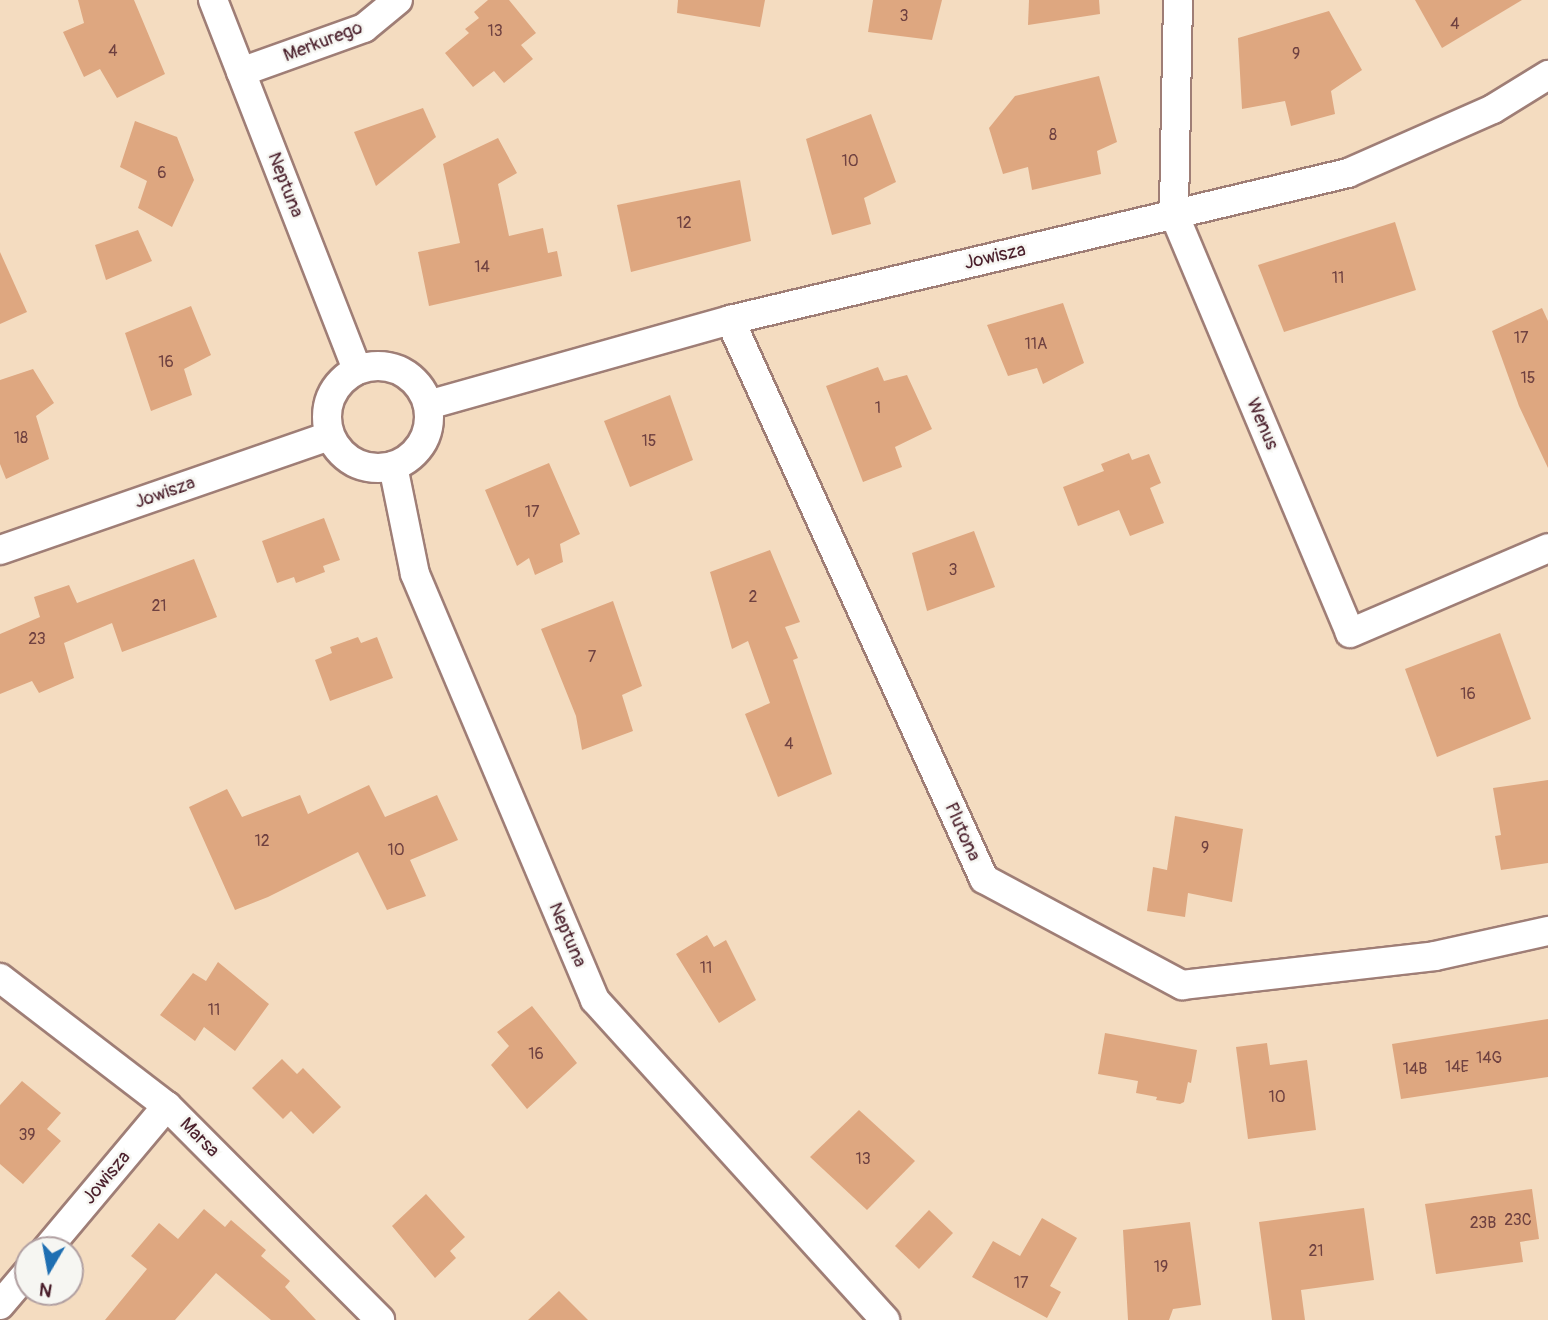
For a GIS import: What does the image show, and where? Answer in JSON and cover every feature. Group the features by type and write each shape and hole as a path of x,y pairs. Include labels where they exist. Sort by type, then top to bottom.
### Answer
{"street":[{"name":"Neptuna","path":"213,0 357,370"},
{"name":"Merkurego","path":"241,72 364,28 398,0"},
{"name":"Wenus","path":"1178,0 1174,214 1350,633 1548,548"},
{"name":"Jowisza","path":"428,405 730,320 1348,173 1493,109 1548,75"},
{"name":"Plutona","path":"730,320 984,879 1182,985 1435,956 1548,931"},
{"path":"379,365 401,371 418,385 428,405 429,425 422,443 410,457 393,466 368,467 356,462 345,456 330,436 326,416 330,397 341,380 357,370 379,365"},
{"name":"Jowisza","path":"0,550 330,436"},
{"name":"Neptuna","path":"393,466 415,574 595,1000 885,1320"},
{"name":"Marsa","path":"0,978 167,1106 380,1320"},
{"name":"Jowisza","path":"58,1236 167,1106"},
{"path":"0,1305 14,1288"}],"building":[{"path":"78,0 134,0 165,74 117,98 100,69 84,77 63,32 84,23"},
{"path":"488,0 509,0 536,33 521,45 533,59 504,83 494,71 473,87 445,53 469,33 465,29 479,18 474,12"},
{"path":"678,0 765,0 760,27 677,13"},
{"path":"873,0 942,0 932,40 868,32"},
{"path":"1029,0 1099,0 1100,14 1028,25"},
{"path":"1415,0 1522,0 1442,48"},
{"path":"1329,11 1362,70 1331,91 1335,114 1291,126 1285,101 1242,109 1238,38"},
{"path":"1099,76 1117,142 1097,151 1101,174 1032,190 1028,167 1003,174 989,128 1015,96"},
{"path":"423,108 436,137 376,186 354,132"},
{"path":"871,114 896,182 864,198 871,224 832,235 806,139"},
{"path":"135,121 177,137 194,180 172,227 138,208 147,181 120,167"},
{"path":"498,138 517,173 498,184 509,236 543,228 548,253 557,251 562,276 429,306 418,252 460,243 443,164"},
{"path":"740,180 751,241 631,272 617,205"},
{"path":"1395,222 1416,290 1284,332 1258,265"},
{"path":"138,230 152,261 106,280 95,245"},
{"path":"0,252 27,312 0,324"},
{"path":"1063,303 1084,363 1043,384 1037,368 1008,376 987,325"},
{"path":"191,306 211,355 184,369 192,395 151,411 125,333"},
{"path":"1542,308 1548,321 1548,468 1519,406 1492,331"},
{"path":"878,367 884,381 907,375 932,429 895,447 902,467 863,482 826,386"},
{"path":"33,369 54,403 36,416 49,459 6,479 0,464 0,380"},
{"path":"670,395 693,460 630,487 604,421"},
{"path":"1129,453 1132,460 1149,454 1161,483 1150,488 1164,523 1130,536 1119,510 1078,526 1063,487 1104,471 1101,464"},
{"path":"549,463 580,534 560,544 563,562 535,575 529,558 517,566 485,490"},
{"path":"324,518 340,560 323,566 325,572 296,583 294,577 277,583 262,541"},
{"path":"974,531 995,587 927,611 912,553"},
{"path":"770,550 800,622 785,627 798,658 793,660 832,774 778,797 745,714 770,703 748,641 732,649 710,572"},
{"path":"194,559 217,617 122,652 112,623 64,643 74,678 39,693 32,681 0,694 0,634 40,617 34,597 69,585 77,603"},
{"path":"613,601 642,686 622,695 633,731 582,750 576,716 541,629"},
{"path":"1500,633 1531,719 1437,757 1405,669"},
{"path":"358,637 361,643 377,637 393,678 330,701 315,660 332,653 330,647"},
{"path":"1548,780 1548,863 1501,870 1495,836 1501,835 1493,788"},
{"path":"369,785 385,817 437,795 458,840 410,860 426,896 387,910 358,852 268,897 235,910 189,807 227,789 242,817 300,795 308,814"},
{"path":"1175,816 1243,829 1232,902 1188,893 1185,917 1147,911 1153,867 1167,870"},
{"path":"707,935 714,947 726,940 756,1000 719,1023 676,954"},
{"path":"218,962 269,1004 235,1051 204,1027 195,1041 160,1015 193,973 206,981"},
{"path":"532,1006 577,1063 527,1109 491,1065 509,1046 497,1032"},
{"path":"1548,1019 1548,1077 1401,1099 1392,1044"},
{"path":"1105,1033 1197,1050 1191,1083 1188,1082 1184,1102 1180,1104 1156,1100 1157,1097 1136,1093 1138,1081 1098,1074"},
{"path":"1267,1043 1270,1065 1307,1060 1316,1130 1248,1139 1236,1047"},
{"path":"282,1059 297,1074 303,1068 341,1107 313,1134 291,1111 283,1119 252,1088"},
{"path":"22,1081 61,1113 47,1129 61,1141 23,1184 0,1164 0,1105"},
{"path":"859,1110 915,1161 867,1210 810,1157"},
{"path":"1532,1189 1539,1239 1520,1242 1523,1262 1436,1274 1425,1204"},
{"path":"426,1194 465,1237 450,1251 456,1258 435,1278 392,1226"},
{"path":"1364,1208 1374,1280 1301,1290 1305,1320 1272,1320 1259,1222"},
{"path":"204,1209 225,1227 231,1220 266,1250 261,1256 290,1281 285,1287 316,1320 271,1320 216,1273 175,1320 105,1320 147,1269 131,1256 159,1223 178,1239"},
{"path":"929,1210 953,1233 919,1269 895,1246"},
{"path":"1042,1218 1077,1238 1050,1286 1061,1292 1047,1318 972,1277 993,1241 1020,1256"},
{"path":"1190,1222 1201,1305 1173,1309 1169,1320 1128,1320 1123,1230"},
{"path":"559,1291 588,1320 528,1320"}]}
